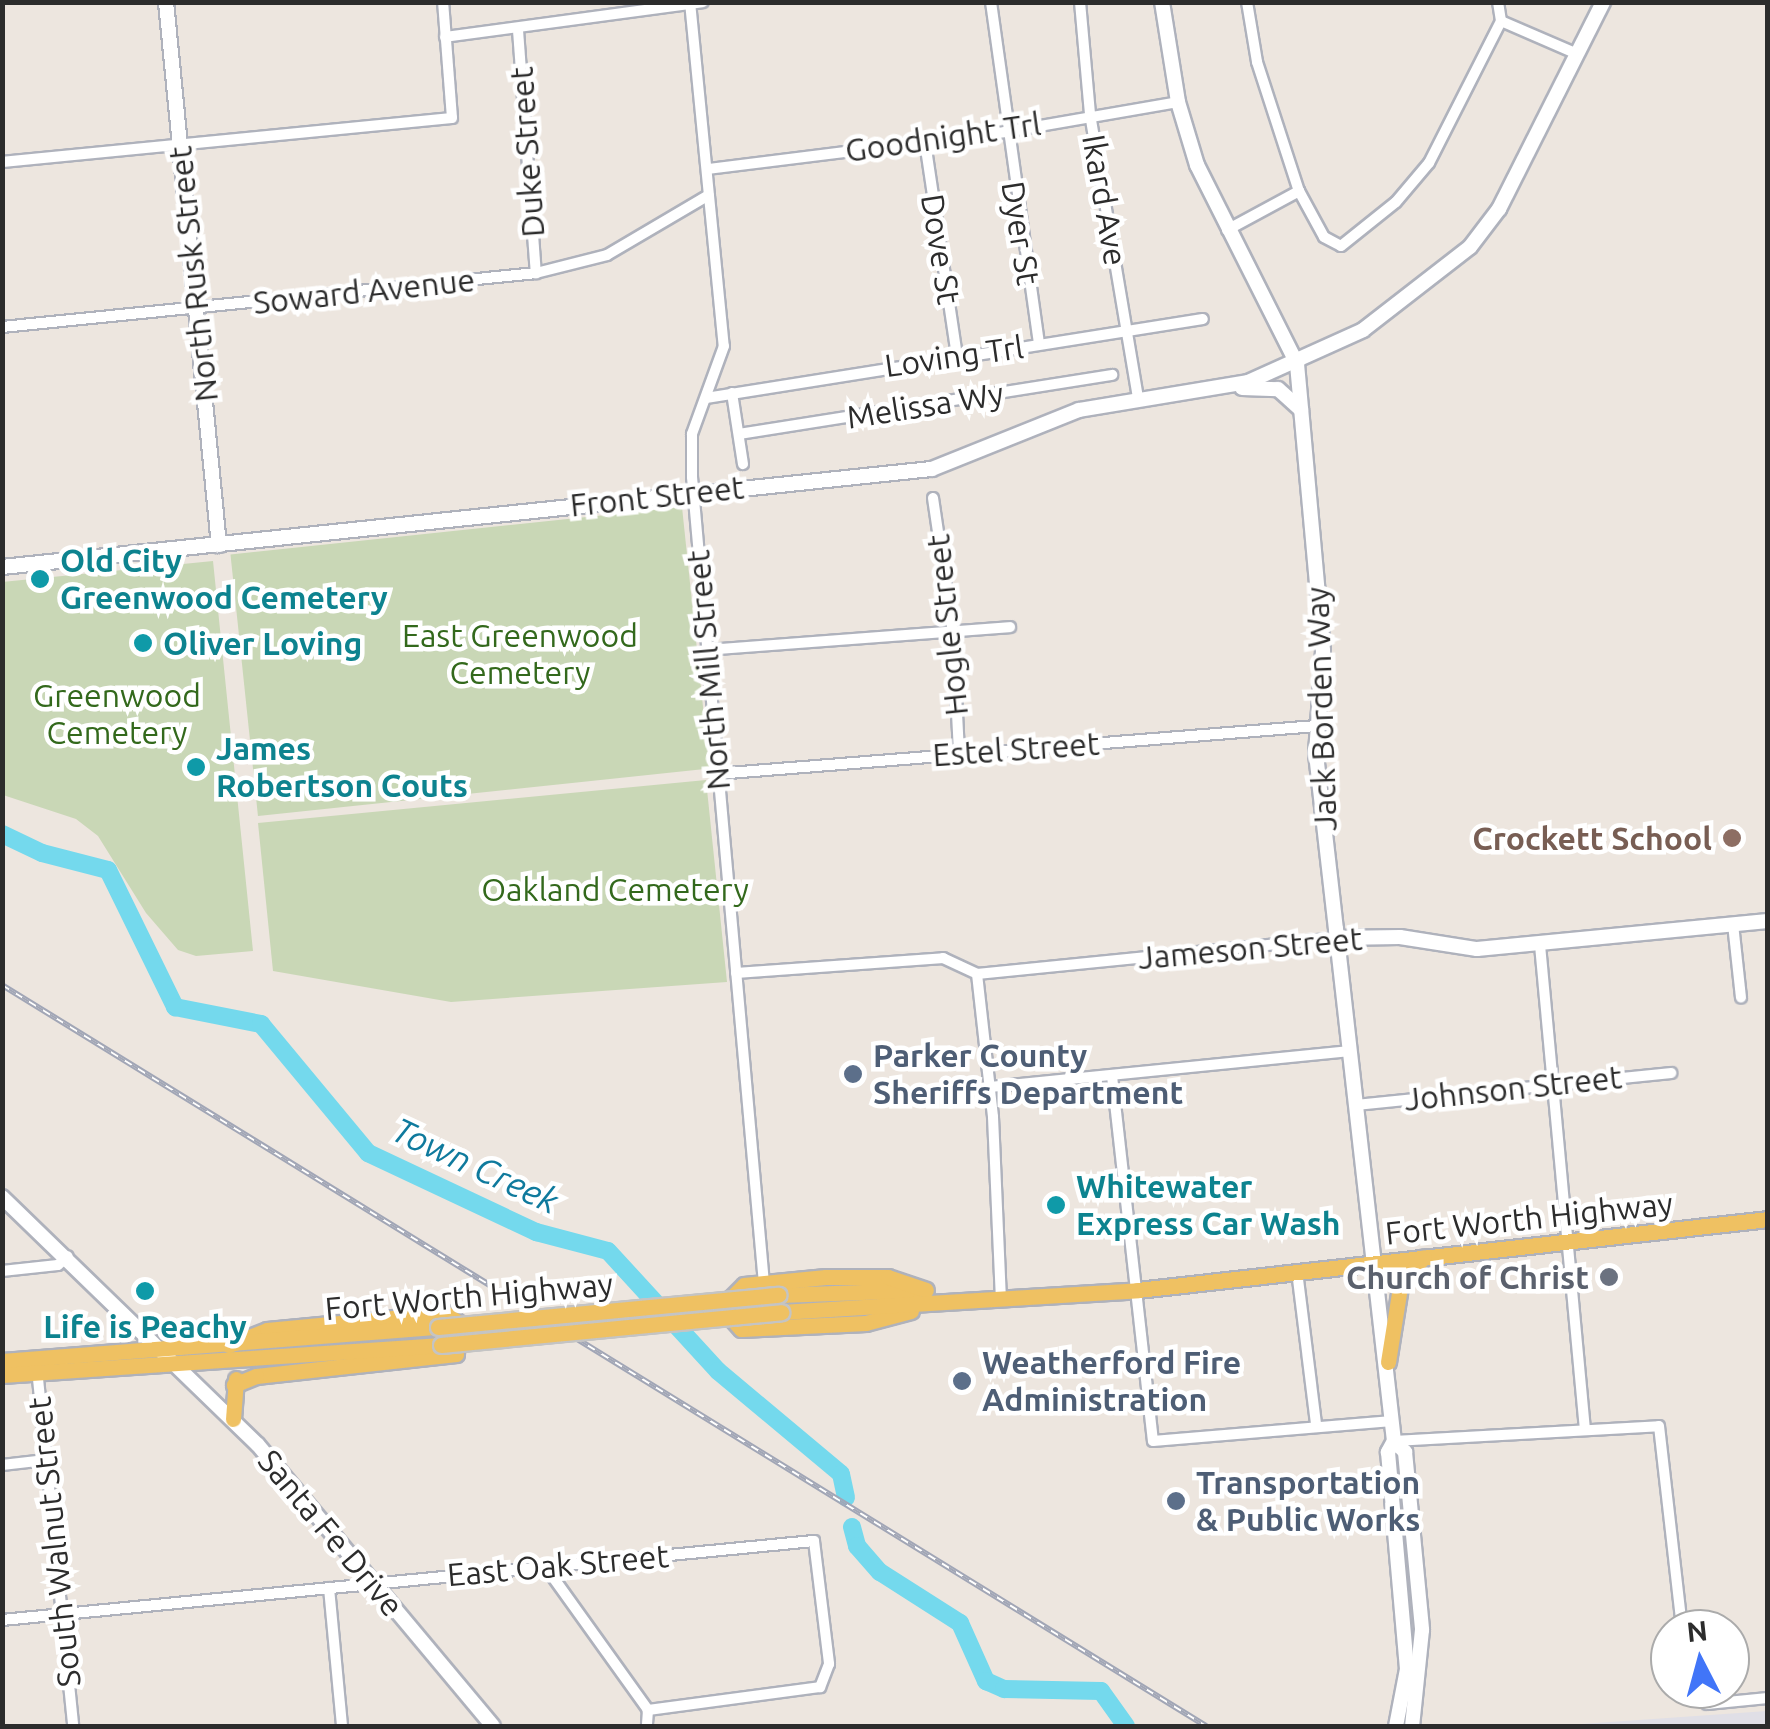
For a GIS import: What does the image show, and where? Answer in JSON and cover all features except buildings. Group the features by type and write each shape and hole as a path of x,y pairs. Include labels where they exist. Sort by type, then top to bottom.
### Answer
{"main road":[{"name":"Fort Worth Highway","path":"2,1376 36,1365 161,1346 229,1345 780,1303 1138,1290 1768,1219"},
{"path":"1388,1362 1401,1282 1424,1257"},
{"path":"875,1276 929,1298 866,1323 735,1325 733,1292 764,1283 875,1276"},
{"name":"Fort Worth Highway","path":"2,1361 36,1365 269,1361 780,1303"},
{"path":"229,1345 267,1330 446,1313 460,1324 456,1354 256,1376 234,1385"},
{"path":"234,1419 234,1385 242,1373 269,1361"}],"street":[{"name":"North Rusk Street","path":"166,2 220,546"},
{"path":"2,162 452,118 443,2"},
{"name":"Dyer St","path":"992,2 1005,132 1039,344"},
{"name":"Ikard Ave","path":"1080,2 1090,114 1138,397"},
{"name":"Jack Borden Way","path":"1162,2 1178,102 1226,230 1297,364 1324,652 1316,726 1394,1441 1388,1452 1407,1669 1396,1726"},
{"path":"1247,2 1256,62 1299,191 1332,245 1350,242 1384,214 1441,144 1500,20 1498,2"},
{"name":"Front Street","path":"2,567 932,469 1078,410 1138,397 1232,386 1297,364 1363,330 1470,246 1500,209 1603,2"},
{"path":"445,37 695,4"},
{"name":"North Mill Street","path":"695,4 708,196 724,346 692,434 693,492 764,1283"},
{"path":"1500,20 1575,53"},
{"name":"Duke Street","path":"518,30 536,274"},
{"name":"Goodnight Trl","path":"708,168 1005,132 1090,114 1178,102"},
{"name":"Dove St","path":"925,142 957,356"},
{"path":"1226,230 1299,191"},
{"name":"Soward Avenue","path":"2,326 536,274 607,255 708,196"},
{"name":"Loving Trl","path":"706,398 1203,319"},
{"name":"Melissa Wy","path":"738,434 1112,375"},
{"path":"1232,386 1278,388 1302,412"},
{"path":"732,393 743,464"},
{"name":"Hogle Street","path":"933,498 953,634 959,754"},
{"path":"706,650 1010,627"},
{"name":"Estel Street","path":"716,774 1316,726"},
{"name":"Jameson Street","path":"736,974 943,958 977,974 1337,938 1400,938 1477,950 1768,921"},
{"path":"1734,924 1741,998"},
{"path":"1540,946 1585,1430"},
{"path":"977,974 990,1086 1000,1298"},
{"path":"990,1086 1350,1050"},
{"name":"Johnson Street","path":"1356,1105 1671,1073"},
{"path":"1112,1076 1153,1440 1316,1424 1392,1421"},
{"name":"Santa Fe Drive","path":"2,1196 68,1255 234,1419 493,1726"},
{"path":"2,1271 58,1265 68,1255"},
{"path":"1297,1271 1316,1424"},
{"name":"South Walnut Street","path":"36,1365 72,1726"},
{"path":"1394,1441 1660,1426 1680,1609"},
{"name":"Jack Borden Way","path":"1394,1441 1405,1452 1421,1614 1421,1680 1412,1726"},
{"path":"2,1465 46,1460"},
{"name":"East Oak Street","path":"2,1620 814,1541 829,1664 820,1687 648,1710"},
{"path":"544,1566 648,1710 647,1726"},
{"path":"330,1588 342,1726"}],"shaded area":[{"path":"1767,1711 1767,1726 1553,1726"}],"green space":[{"name":"East Greenwood Cemetery","path":"682,507 709,769 258,816 230,554"},
{"name":"Greenwood Cemetery","path":"213,561 253,951 196,956 178,950 146,913 98,836 76,819 3,795 2,582"},
{"name":"Oakland Cemetery","path":"706,780 727,982 451,1002 273,971 258,823"}],"waterway":[{"name":"Town Creek","path":"2,834 42,853 108,870 175,1007 261,1024 368,1153 536,1232 608,1251 718,1371 841,1474 846,1497"},
{"name":"Town Creek","path":"852,1527 857,1546 880,1572 960,1623 986,1681 1004,1689 1101,1691 1126,1726"}],"railway":[{"path":"2,985 1206,1726"}],"place":[{"name":"Old City Greenwood Cemetery","path":"40,579"},
{"name":"Oliver Loving","path":"143,643"},
{"name":"James Robertson Couts","path":"196,767"},
{"name":"Crockett School","path":"1732,838"},
{"name":"Parker County Sheriffs Department","path":"853,1074"},
{"name":"Whitewater Express Car Wash","path":"1056,1205"},
{"name":"Church of Christ","path":"1609,1277"},
{"name":"Life is Peachy","path":"145,1291"},
{"name":"Weatherford Fire Administration","path":"962,1381"},
{"name":"Transportation & Public Works","path":"1176,1501"}]}
